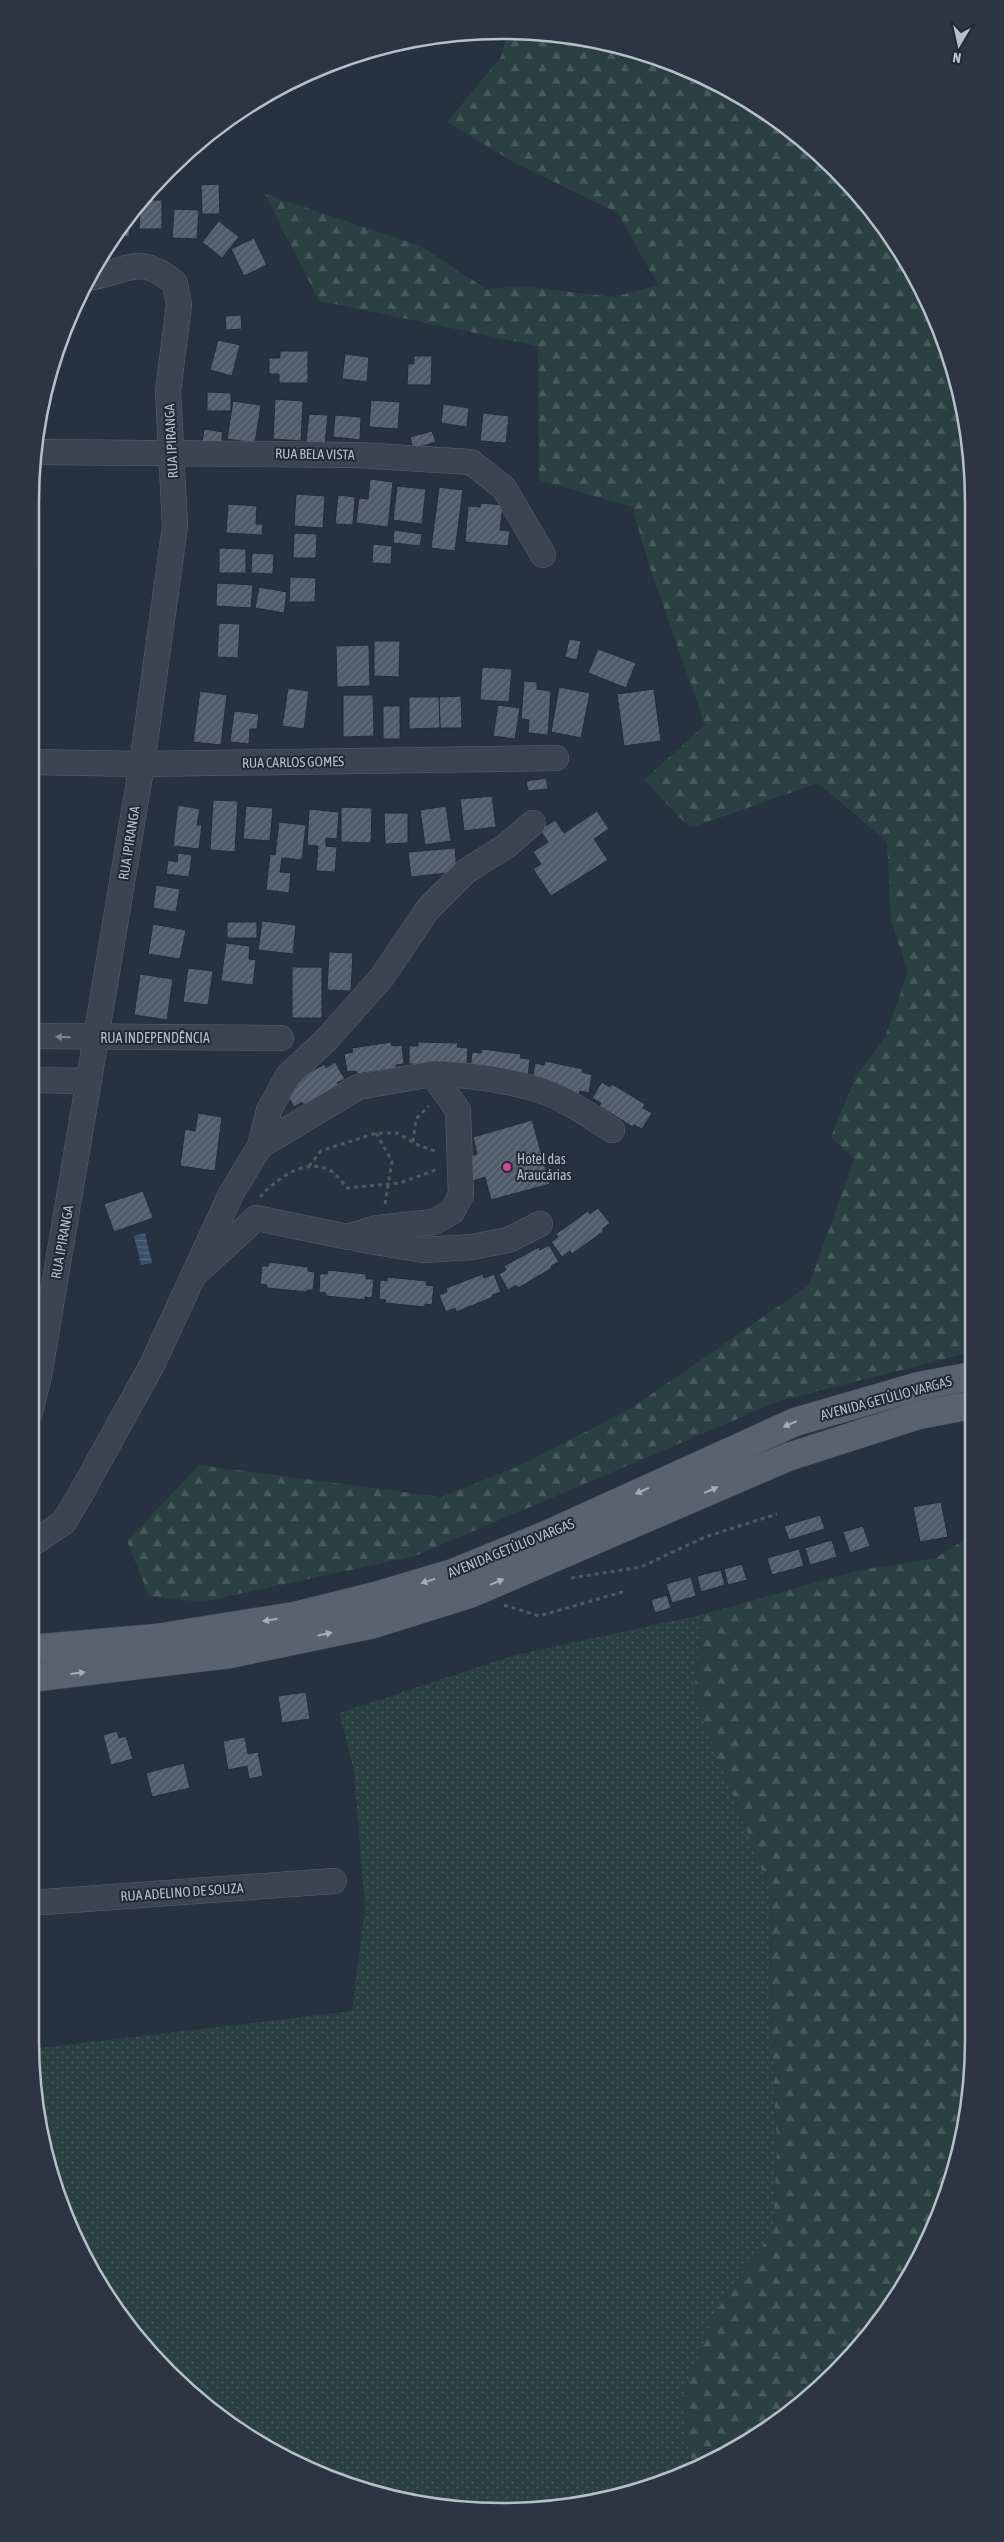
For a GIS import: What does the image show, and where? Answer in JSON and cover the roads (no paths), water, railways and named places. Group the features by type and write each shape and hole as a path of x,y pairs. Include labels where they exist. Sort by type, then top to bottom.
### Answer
{"main road":[{"name":"AVENIDA GETÚLIO VARGAS","path":"39,1648 156,1638 294,1616 379,1596 453,1573 546,1535 795,1422 919,1386 965,1377"},
{"name":"AVENIDA GETÚLIO VARGAS","path":"39,1677 230,1654 374,1624 470,1594 788,1457 919,1416 965,1406"}],"street":[{"name":"RUA IPIRANGA","path":"39,1376 142,764 175,526 168,391 179,305 175,283 165,274 143,264 98,275"},
{"name":"RUA BELA VISTA","path":"42,452 357,455 471,462 504,488 543,555"},
{"name":"RUA CARLOS GOMES","path":"39,762 142,764 556,758"},
{"path":"39,1539 64,1522 152,1366 192,1276 243,1206 269,1110 288,1076 328,1038 382,977 428,909 465,872 506,846 533,823"},
{"name":"RUA INDEPENDÊNCIA","path":"39,1036 280,1038"},
{"path":"444,1092 464,1074 542,1091 586,1113 612,1130"},
{"path":"260,1146 358,1087 444,1092 480,1078"},
{"path":"39,1080 89,1081"},
{"path":"348,1237 377,1228 434,1222 452,1212 461,1194 460,1160 444,1092"},
{"path":"243,1206 348,1237 423,1250 472,1247 508,1240 540,1224"},
{"path":"192,1276 243,1206"},
{"name":"RUA ADELINO DE SOUZA","path":"39,1902 334,1881"}],"water":[{"path":"145,1233 152,1263 141,1265 134,1236"}],"place":[{"name":"Hotel das Araucárias","path":"507,1167"}]}
